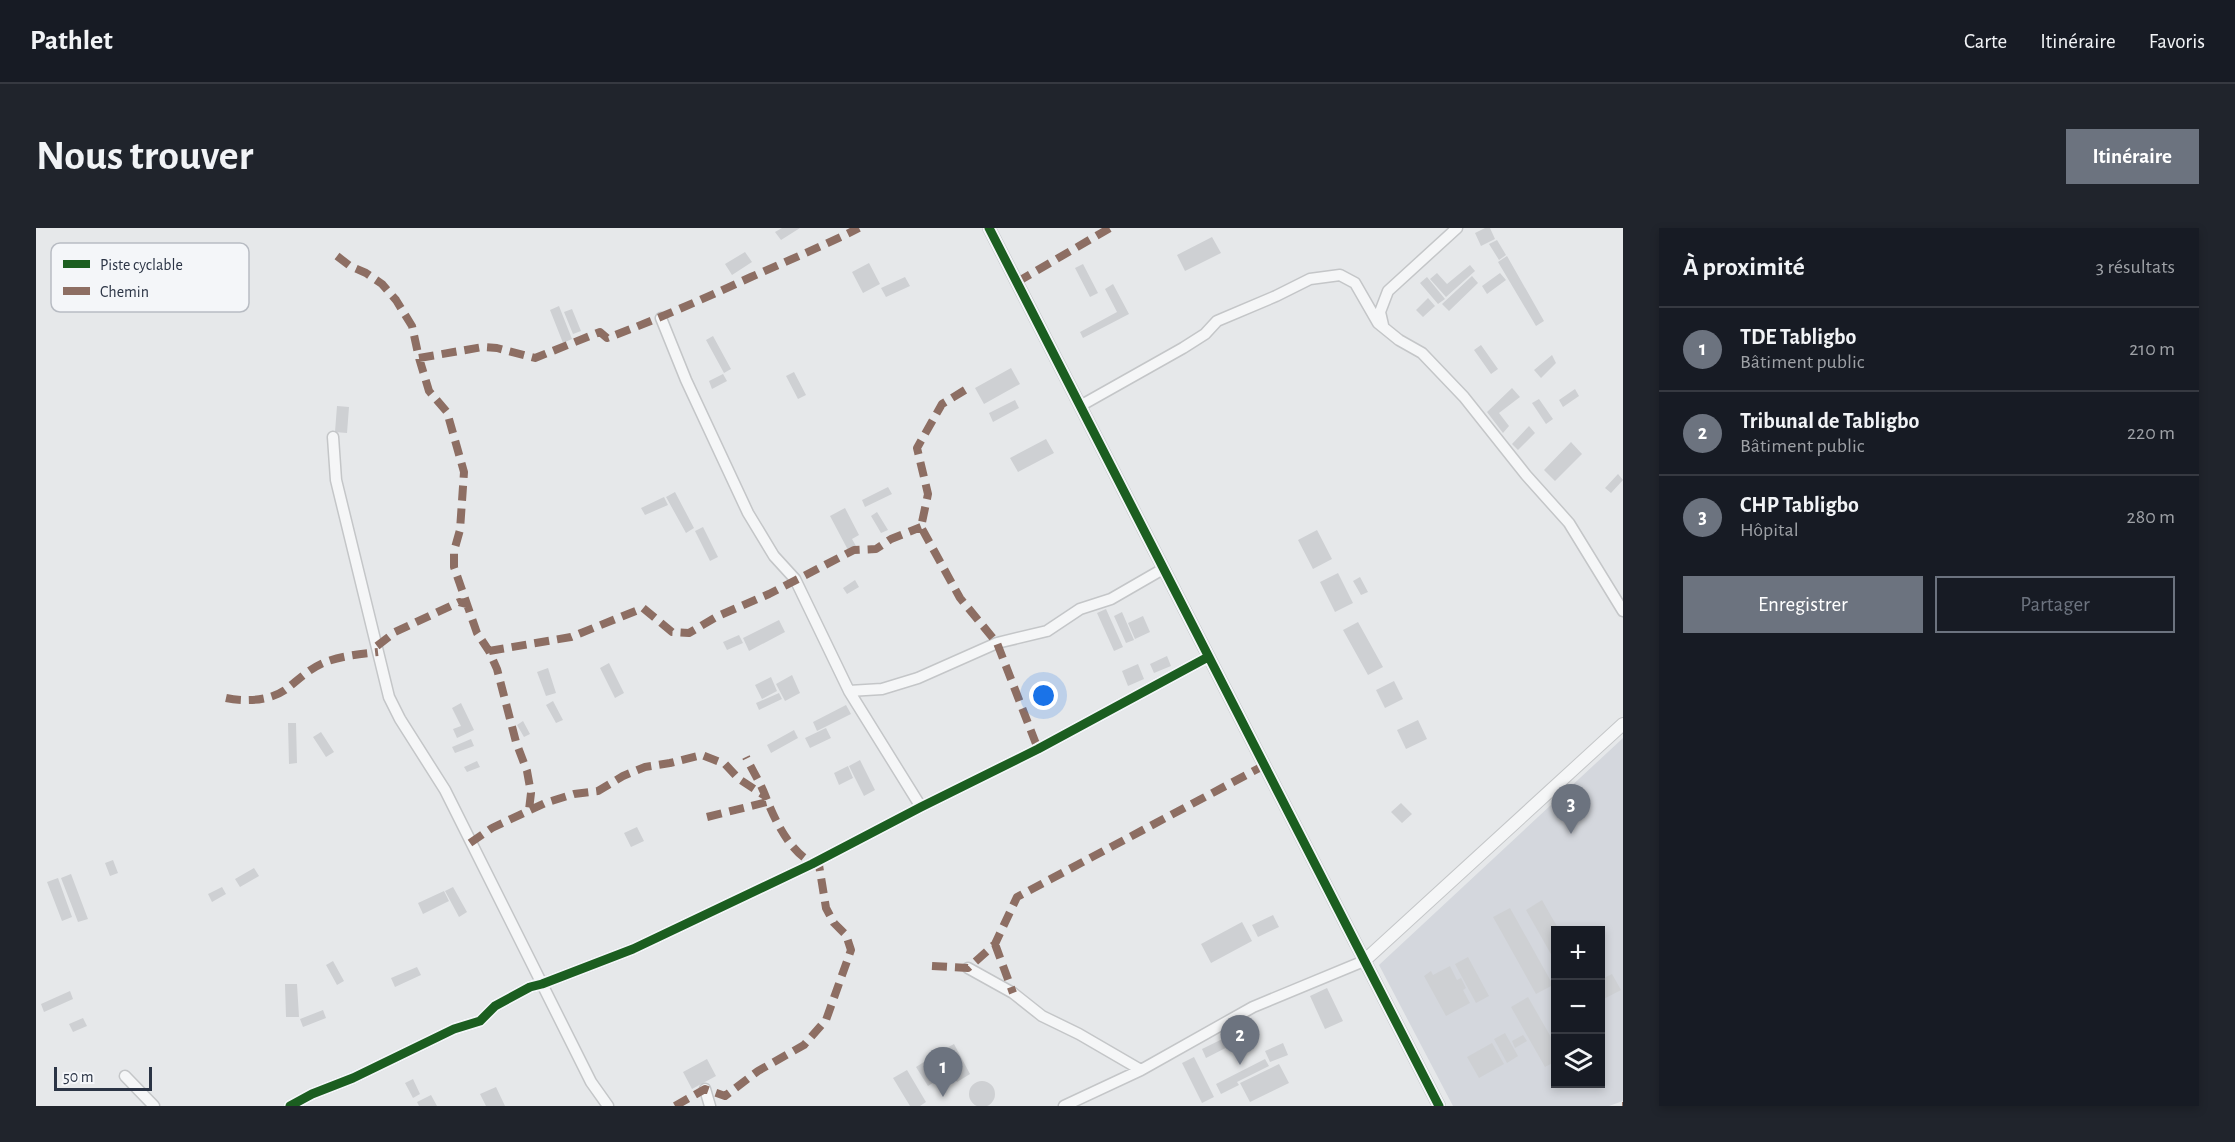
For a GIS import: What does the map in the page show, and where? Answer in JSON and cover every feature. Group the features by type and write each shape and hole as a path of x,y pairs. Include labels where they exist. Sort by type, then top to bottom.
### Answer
{"street":[{"path":"989,228 1439,1106"},
{"path":"1384,328 1380,312 1388,291 1457,228"},
{"path":"1080,406 1184,348 1204,334 1217,321 1310,279 1340,275 1355,283 1378,323 1399,340 1422,353 1464,397 1526,475 1569,523 1623,611"},
{"path":"661,318 686,380 748,513 774,556 795,579 849,691 921,807"},
{"path":"333,437 336,480 389,697 400,719 445,790 591,1082 608,1106"},
{"path":"849,691 882,688 918,678 997,643 1047,631 1080,609 1112,599 1163,569"},
{"path":"290,1106 454,1029 480,1021 495,1006 530,987 654,939 812,864 1038,749 1208,657"},
{"path":"1064,1106 1141,1070 1253,1007 1364,961 1623,724"},
{"path":"968,968 1013,993 1042,1016 1079,1034 1141,1070"},
{"path":"125,1076 153,1106"},
{"path":"705,1089 710,1106"}],"shaded area":[{"path":"1623,738 1623,1101 1609,1106 1453,1106 1379,965"}],"building":[{"path":"782,228 800,228 781,240 775,232"},
{"path":"1490,228 1495,239 1481,246 1475,233"},
{"path":"1212,237 1221,253 1185,271 1177,255"},
{"path":"1497,240 1506,255 1499,260 1489,244"},
{"path":"745,252 752,262 732,275 725,264"},
{"path":"1507,256 1544,321 1536,326 1498,262"},
{"path":"869,263 880,284 863,293 852,272"},
{"path":"1083,264 1098,293 1090,297 1075,268"},
{"path":"1470,265 1475,271 1446,297 1430,279 1437,273 1447,284"},
{"path":"1500,273 1506,280 1487,294 1482,286"},
{"path":"1472,276 1478,283 1449,311 1442,304"},
{"path":"905,277 910,286 886,297 881,288"},
{"path":"1427,277 1445,299 1438,304 1420,283"},
{"path":"1113,284 1129,314 1083,338 1080,332 1117,312 1105,289"},
{"path":"1428,298 1435,306 1423,317 1416,310"},
{"path":"559,306 572,339 563,343 550,310"},
{"path":"572,309 581,331 573,334 564,312"},
{"path":"713,336 731,369 724,373 706,340"},
{"path":"1481,345 1498,369 1491,374 1474,350"},
{"path":"1552,355 1556,363 1541,378 1534,370"},
{"path":"1011,368 1020,384 984,404 975,388"},
{"path":"794,372 806,395 798,399 786,376"},
{"path":"723,374 727,381 712,389 709,381"},
{"path":"1512,388 1520,397 1499,413 1509,426 1503,433 1487,412"},
{"path":"1575,389 1579,396 1563,407 1559,400"},
{"path":"1539,399 1553,419 1546,424 1532,403"},
{"path":"1015,400 1019,408 993,422 989,413"},
{"path":"337,406 349,407 347,433 335,432"},
{"path":"1529,426 1535,433 1518,450 1512,444"},
{"path":"1046,439 1054,453 1018,472 1010,458"},
{"path":"1571,442 1582,454 1555,481 1544,470"},
{"path":"1618,474 1623,480 1611,493 1605,488"},
{"path":"888,487 892,494 865,507 862,500"},
{"path":"675,492 694,528 686,533 666,497"},
{"path":"664,497 668,505 645,515 641,508"},
{"path":"845,508 859,535 852,539 856,546 848,550 830,516"},
{"path":"877,512 888,530 881,533 871,516"},
{"path":"703,527 718,557 710,561 695,531"},
{"path":"1317,530 1332,559 1313,569 1298,540"},
{"path":"1338,573 1353,603 1335,612 1320,582"},
{"path":"1360,577 1368,592 1361,595 1353,581"},
{"path":"855,580 859,587 847,594 843,588"},
{"path":"1106,609 1123,647 1114,651 1097,613"},
{"path":"1122,612 1134,640 1126,643 1114,616"},
{"path":"1143,616 1150,632 1135,639 1128,623"},
{"path":"779,620 785,632 749,651 743,638"},
{"path":"1358,622 1383,667 1368,675 1343,630"},
{"path":"739,635 743,643 727,650 723,642"},
{"path":"1167,656 1171,666 1154,673 1150,664"},
{"path":"609,663 624,693 615,698 600,668"},
{"path":"1138,664 1144,679 1128,686 1122,671"},
{"path":"548,668 556,693 546,696 537,672"},
{"path":"792,675 800,693 785,701 776,684"},
{"path":"771,677 777,691 762,699 755,685"},
{"path":"1394,681 1403,699 1385,708 1376,690"},
{"path":"779,693 782,699 759,710 756,703"},
{"path":"553,701 563,720 556,723 546,705"},
{"path":"461,703 474,730 457,738 453,729 461,726 452,708"},
{"path":"846,705 851,714 817,731 813,722"},
{"path":"1418,720 1427,739 1406,749 1397,730"},
{"path":"523,721 530,734 524,737 517,725"},
{"path":"288,723 296,723 297,763 289,764"},
{"path":"826,728 831,738 810,748 805,738"},
{"path":"794,730 798,738 771,753 767,745"},
{"path":"321,732 334,752 326,757 313,737"},
{"path":"471,739 474,746 455,753 452,747"},
{"path":"860,760 875,790 864,796 849,766"},
{"path":"477,761 480,767 467,772 464,767"},
{"path":"848,766 853,778 839,785 834,773"},
{"path":"1401,803 1412,814 1402,823 1391,812"},
{"path":"637,827 644,841 631,847 624,833"},
{"path":"113,860 118,873 110,876 105,863"},
{"path":"254,868 259,876 240,887 235,879"},
{"path":"71,874 88,919 78,922 61,878"},
{"path":"58,878 72,917 62,921 47,882"},
{"path":"222,887 226,894 212,902 208,894"},
{"path":"453,887 467,912 459,917 445,891"},
{"path":"444,891 449,901 423,914 418,903"},
{"path":"1542,900 1557,926 1551,926 1551,954 1526,910"},
{"path":"1510,908 1551,981 1551,986 1536,994 1493,917"},
{"path":"1273,915 1279,927 1258,937 1252,925"},
{"path":"1242,922 1252,941 1211,963 1201,944"},
{"path":"1468,957 1489,996 1476,1003 1455,964"},
{"path":"333,961 344,981 337,985 326,965"},
{"path":"1450,966 1457,980 1461,978 1466,988 1463,990 1470,1003 1446,1016 1424,976 1431,971 1433,975"},
{"path":"417,967 421,975 395,987 391,978"},
{"path":"1612,974 1621,990 1605,998 1605,980 1605,978"},
{"path":"285,984 297,984 299,1017 286,1017"},
{"path":"1327,988 1343,1021 1325,1029 1310,996"},
{"path":"70,991 73,999 44,1012 41,1004"},
{"path":"1528,997 1551,1037 1551,1064 1545,1067 1511,1007"},
{"path":"323,1010 326,1018 303,1027 300,1019"},
{"path":"83,1018 87,1026 73,1032 69,1024"},
{"path":"1249,1026 1253,1034 1206,1058 1202,1049"},
{"path":"1505,1033 1518,1056 1507,1063 1494,1039"},
{"path":"1523,1035 1527,1041 1515,1048 1512,1041"},
{"path":"1283,1043 1288,1055 1270,1062 1265,1051"},
{"path":"1492,1043 1504,1064 1479,1078 1467,1057"},
{"path":"954,1044 970,1074 957,1082 950,1069 960,1063 949,1069 939,1052"},
{"path":"1194,1057 1214,1097 1202,1103 1182,1063"},
{"path":"707,1059 716,1076 692,1089 683,1072"},
{"path":"1265,1059 1269,1066 1237,1082 1239,1085 1221,1094 1216,1084"},
{"path":"927,1060 939,1079 928,1086 916,1067"},
{"path":"1279,1064 1289,1083 1250,1102 1240,1083"},
{"path":"907,1070 926,1102 920,1106 910,1106 893,1078"},
{"path":"413,1079 420,1094 413,1098 405,1083"},
{"path":"982,1081 991,1085 995,1094 991,1103 982,1107 973,1103 969,1094 973,1085"},
{"path":"496,1087 505,1106 486,1106 480,1094"},
{"path":"431,1095 437,1106 419,1106 417,1102"}],"marked path":[{"path":"419,358 483,347 497,348 535,358 600,332 607,338 697,301 859,228"},
{"path":"1017,282 1110,228"},
{"path":"337,256 382,284 396,300 412,326 429,391 447,412 464,472 460,530 454,551 454,567 477,633 497,669 516,742 527,771 531,793 529,810"},
{"path":"965,390 942,404 917,448 928,494 921,527 960,598 997,643 1038,749"},
{"path":"489,651 571,637 643,608 672,632 689,633 718,616 769,594 854,550 876,549 891,539 921,527"},
{"path":"377,646 395,632 459,602 467,604"},
{"path":"226,698 248,700 279,694 323,663 343,657 378,652"},
{"path":"470,843 492,828 545,803 574,794 598,791 623,776 645,767 702,755 725,764 739,779 765,796"},
{"path":"675,1106 705,1089 725,1096 758,1071 804,1045 826,1020 851,950 846,935 834,923 826,908 819,865 800,854 785,836 746,757"},
{"path":"932,966 968,968 995,944 1017,897 1265,765"},
{"path":"707,817 767,802"},
{"path":"995,944 1013,993"}],"cycle path":[{"path":"989,228 1439,1106"},
{"path":"290,1106 454,1029 480,1021 495,1006 530,987 633,949 812,864 1038,749 1208,657"}],"place":[{"name":"CHP Tabligbo","path":"1571,834"},
{"name":"Tribunal de Tabligbo","path":"1240,1065"},
{"name":"TDE Tabligbo","path":"943,1097"}]}
